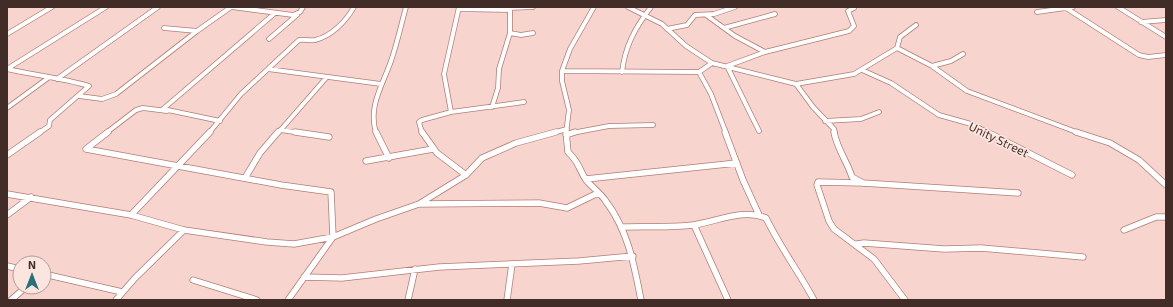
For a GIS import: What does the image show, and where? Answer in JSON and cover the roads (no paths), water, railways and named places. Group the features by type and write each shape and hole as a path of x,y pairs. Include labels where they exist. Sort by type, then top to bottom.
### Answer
{"street":[{"path":"7,34 52,7"},
{"path":"7,69 106,7"},
{"path":"57,79 158,7"},
{"path":"80,96 102,99 116,94 197,31 231,7 275,13 298,14"},
{"path":"269,39 298,14 303,7"},
{"path":"131,215 220,121 241,94 299,40 314,40 344,23 354,7"},
{"path":"389,158 375,134 373,118 374,103 387,72 406,7"},
{"path":"500,9 533,7"},
{"path":"594,7 570,49 562,71 562,81 569,110 566,132 568,152 577,160 586,179 605,200 622,227 633,256 641,300"},
{"path":"628,7 662,24 686,46 712,63 796,84 827,79 862,70 897,48"},
{"path":"622,72 626,45 651,7"},
{"path":"667,29 687,25 695,15 735,7"},
{"path":"1037,12 1073,7"},
{"path":"1118,7 1166,37"},
{"path":"451,112 444,74 450,52 455,19 459,8 510,10 510,33 499,69 498,88 492,107"},
{"path":"727,66 765,52 849,31 854,26 848,11 854,8"},
{"path":"1066,8 1139,55 1148,57 1166,55"},
{"path":"167,111 163,109 165,106 275,13"},
{"path":"706,14 724,28 765,52"},
{"path":"724,28 775,14"},
{"path":"1142,22 1166,20"},
{"path":"897,48 896,42 898,38 916,25"},
{"path":"164,28 197,31"},
{"path":"510,33 521,35 532,33"},
{"path":"897,48 932,66 967,91 1073,131 1110,143 1138,160 1166,184"},
{"path":"932,66 951,61 963,54"},
{"path":"562,71 663,73 699,72 712,63"},
{"path":"727,66 759,131"},
{"path":"7,69 89,86 80,96 50,120 49,126 7,155"},
{"path":"268,69 326,78 381,84"},
{"name":"Unity Street","path":"862,70 890,83 939,115 971,124 1072,175"},
{"path":"699,72 711,94 737,163 759,215"},
{"path":"7,108 48,78"},
{"path":"245,178 260,153 326,78"},
{"path":"796,84 813,107 834,129 836,143 849,167 852,177 863,183"},
{"path":"466,176 433,149 420,127 419,122 451,112 524,102"},
{"path":"220,121 142,108 136,110 86,149 331,192 330,197 333,237 288,300"},
{"path":"825,120 861,118 879,112"},
{"path":"7,194 131,215 184,230 268,242 294,244 333,237 376,219 419,204 466,176 482,158 516,144 584,129 630,124 653,125"},
{"path":"280,130 329,137"},
{"path":"366,161 433,149"},
{"path":"586,179 737,163"},
{"path":"905,300 874,259 844,238 829,221 817,185 821,181 1018,193"},
{"path":"419,204 539,203 567,208 598,193"},
{"path":"7,215 31,197"},
{"path":"622,227 694,225 724,217 759,215 766,218 775,237 804,281 814,300"},
{"path":"1124,230 1156,216 1166,217"},
{"path":"694,225 728,300"},
{"path":"116,300 122,292 184,230"},
{"path":"857,246 857,244 864,243 944,249 981,248 1084,257"},
{"path":"304,277 342,278 415,270 633,256"},
{"path":"507,300 512,264"},
{"path":"408,300 415,270"},
{"path":"52,276 122,292"},
{"path":"193,280 257,300"}]}
